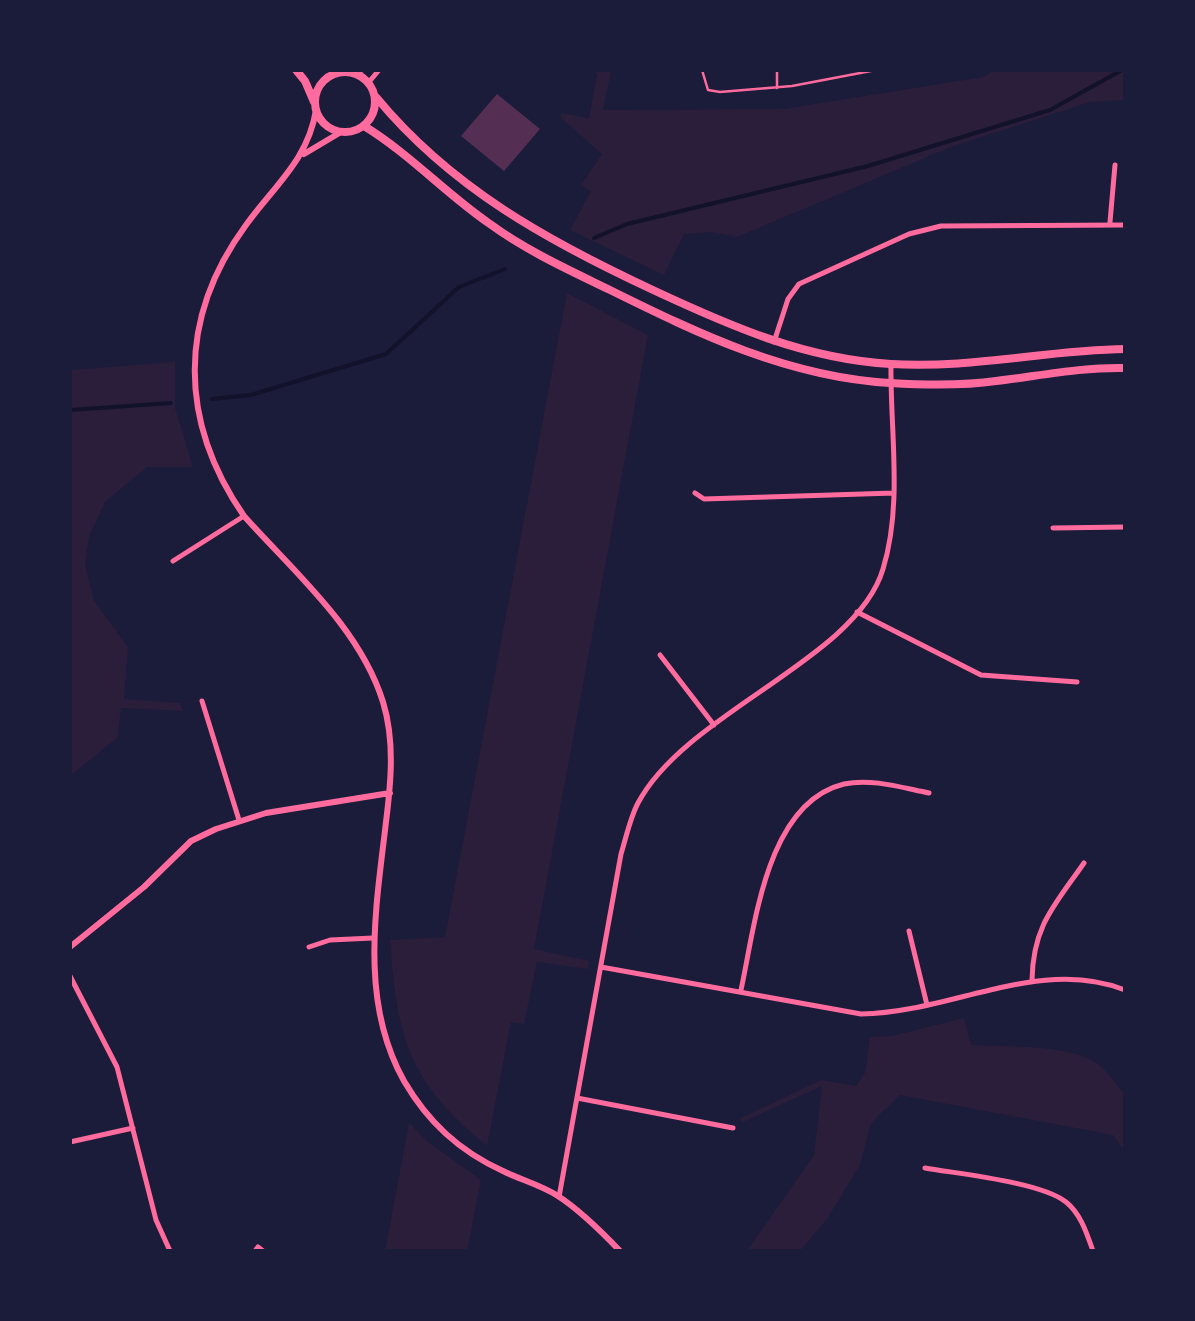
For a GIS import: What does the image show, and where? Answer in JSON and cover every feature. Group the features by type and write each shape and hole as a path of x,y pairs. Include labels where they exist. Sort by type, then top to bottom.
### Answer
{"main road":[{"path":"296,70 323,122 341,132 364,126 374,113 376,98"},
{"path":"315,106 316,90 322,82 336,72 352,71 369,82 376,98 414,142 460,182 531,230 702,313 774,342 842,359 891,364 961,364 1077,350 1125,349"},
{"path":"364,126 399,150 457,201 555,264 726,345 808,371 891,383 993,382 1125,368"}],"street":[{"path":"369,82 378,70"},
{"path":"315,106 312,134 303,155 256,212 230,252 208,300 197,339 196,415 214,468 244,516 352,639 386,714 390,794 374,938 374,978 396,1066 439,1129 473,1156 559,1197 595,1224 620,1251"},
{"path":"303,155 341,132"},
{"path":"1110,223 1115,165"},
{"path":"774,342 788,299 799,284 910,234 941,226 1125,225"},
{"path":"559,1197 621,854 637,804 662,770 842,630 882,574 894,492 891,364"},
{"path":"696,493 704,499 894,492"},
{"path":"173,561 244,516"},
{"path":"1053,528 1125,527"},
{"path":"857,612 981,675 1077,682"},
{"path":"660,654 714,726"},
{"path":"202,700 239,820"},
{"path":"740,990 774,850 792,821 819,796 843,784 872,782 930,792"},
{"path":"70,947 144,887 191,841 239,820 390,794"},
{"path":"1032,980 1032,950 1039,930 1084,864"},
{"path":"908,931 928,1006"},
{"path":"309,947 330,940 374,938"},
{"path":"601,968 862,1014 928,1006 1032,980 1072,977 1103,981 1125,990"},
{"path":"70,976 117,1067 156,1220 170,1251"},
{"path":"577,1098 733,1128"},
{"path":"70,1142 133,1128"},
{"path":"926,1168 1044,1190 1066,1202 1080,1218 1093,1251"},
{"path":"255,1251 258,1247 262,1251"}],"lane":[{"path":"702,70 708,90 720,92 777,88 876,70"},
{"path":"776,70 777,88"}],"shaded area":[{"path":"594,70 611,71 603,110 784,109 983,77 995,70 1125,70 1125,100 1090,102 951,147 737,237 711,232 684,234 664,275 570,230 591,191 581,185 602,154 561,118 561,113 589,118 597,75"},
{"path":"567,293 648,335 534,949 589,961 588,969 537,962 524,1024 511,1022 487,1146 440,1100 412,1055 397,1004 390,940 445,937"},
{"path":"175,362 175,408 193,467 147,467 105,502 89,537 85,564 94,601 128,647 124,699 180,703 183,711 121,708 117,738 70,776 70,370"},
{"path":"964,1018 971,1045 1055,1050 1098,1064 1125,1095 1125,1152 1113,1135 900,1095 871,1123 860,1165 827,1219 800,1251 747,1251 814,1155 822,1086 743,1122 739,1119 821,1080 856,1086 865,1073 870,1037 892,1036"},
{"path":"409,1123 428,1142 481,1180 467,1251 385,1251"}],"building":[{"path":"497,94 540,129 504,171 461,136"}],"waterway":[{"path":"594,238 627,224 868,166 1050,110 1122,70"},
{"path":"212,399 251,395 386,354 459,287 505,269"},
{"path":"70,410 171,403"}]}
